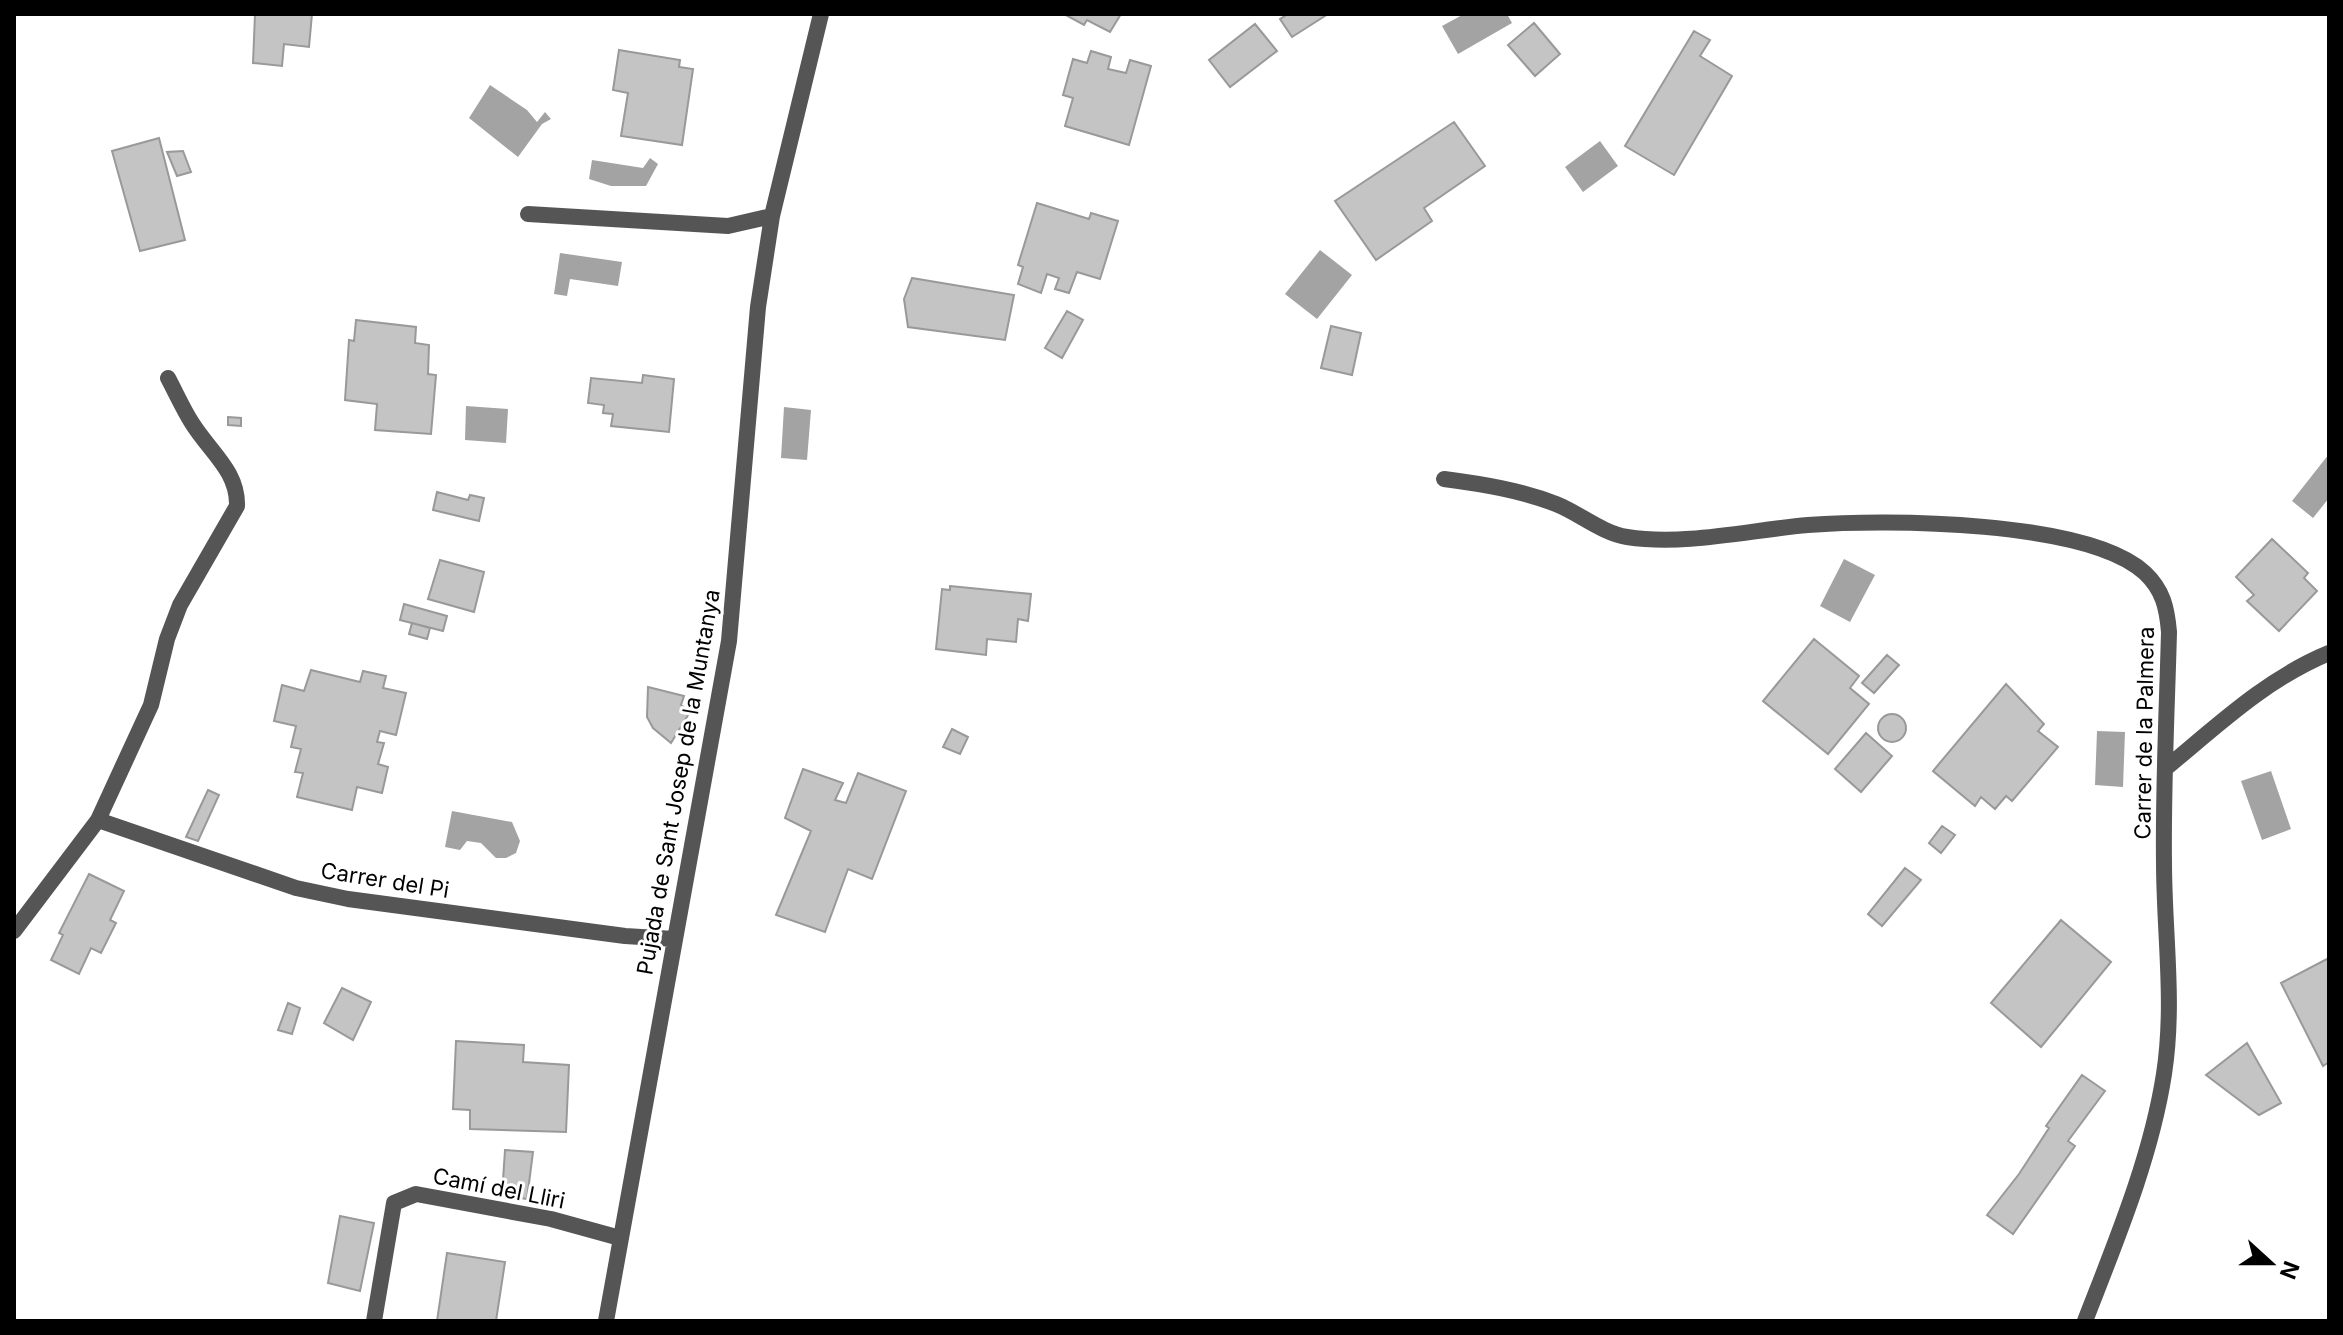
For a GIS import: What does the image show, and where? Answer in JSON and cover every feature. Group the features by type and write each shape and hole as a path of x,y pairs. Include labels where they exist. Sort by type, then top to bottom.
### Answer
{"street":[{"name":"Pujada de Sant Josep de la Muntanya","path":"606,1321 729,641 758,307 772,216 821,14"},
{"path":"528,214 728,226 772,216"},
{"path":"14,931 98,820 151,705 167,639 180,605 237,506 237,489 231,474 193,424 168,378"},
{"name":"Carrer de la Palmera","path":"1444,479 1526,494 1557,504 1623,537 1653,539 1811,525 1961,524 2081,543 2126,559 2145,573 2167,605 2164,864 2170,990 2165,1070 2158,1112 2138,1176 2085,1321"},
{"path":"2166,768 2264,687 2290,670 2329,653"},
{"name":"Carrer del Pi","path":"98,820 296,888 348,899 625,936 674,939"},
{"name":"Camí del Lliri","path":"374,1321 394,1203 416,1194 551,1219 620,1238"}],"shaded area":[{"path":"1464,14 1507,14 1512,23 1458,54 1442,26"},
{"path":"490,85 527,110 537,122 545,112 551,119 542,124 518,157 469,118"},
{"path":"1600,141 1618,166 1583,192 1565,167"},
{"path":"650,158 658,164 646,186 611,186 589,179 592,160 643,168"},
{"path":"1320,250 1352,275 1317,319 1285,294"},
{"path":"560,253 622,262 618,286 570,279 567,296 554,294"},
{"path":"466,406 508,409 506,443 465,440"},
{"path":"784,407 811,410 807,460 781,458"},
{"path":"2329,454 2329,498 2313,518 2292,501"},
{"path":"1844,559 1875,575 1850,622 1820,606"},
{"path":"2097,731 2125,732 2123,787 2095,785"},
{"path":"2271,771 2291,829 2262,840 2241,781"},
{"path":"452,811 512,822 520,841 516,853 506,858 496,858 481,843 467,841 460,850 445,847"}],"building":[{"path":"255,14 312,14 309,47 284,44 282,66 253,63"},
{"path":"1064,14 1121,14 1110,32 1087,20 1084,25"},
{"path":"1288,14 1328,14 1292,37 1280,19"},
{"path":"1534,23 1560,54 1535,76 1508,45"},
{"path":"1255,24 1277,51 1230,87 1209,60"},
{"path":"1694,31 1710,40 1700,56 1732,76 1674,175 1625,146"},
{"path":"619,50 680,60 679,67 693,69 682,145 621,136 628,93 613,90"},
{"path":"1091,51 1111,57 1108,69 1126,73 1130,60 1151,66 1129,145 1065,126 1073,98 1063,95 1073,59 1087,63"},
{"path":"1454,122 1485,166 1424,208 1432,221 1376,260 1335,201"},
{"path":"159,138 185,240 140,251 112,151"},
{"path":"183,151 191,172 177,176 167,152"},
{"path":"1037,203 1089,219 1091,213 1118,221 1100,279 1077,272 1069,293 1055,289 1059,278 1047,274 1041,293 1018,284 1023,267 1018,265"},
{"path":"912,278 1014,295 1005,340 908,327 904,299"},
{"path":"1067,311 1083,320 1062,358 1045,348"},
{"path":"356,320 416,327 415,343 429,345 428,374 436,375 431,434 375,430 377,404 345,400 349,340 354,341"},
{"path":"1331,326 1361,333 1352,375 1321,368"},
{"path":"643,375 674,379 669,432 611,426 613,414 603,413 604,405 588,403 591,378 642,383"},
{"path":"228,417 241,418 241,426 228,425"},
{"path":"437,492 468,500 470,495 484,498 479,521 433,510"},
{"path":"2272,539 2308,573 2304,578 2317,591 2279,631 2247,601 2254,595 2236,577"},
{"path":"440,560 484,572 474,612 428,599"},
{"path":"950,586 1031,594 1028,621 1018,619 1016,642 987,639 986,655 936,649 942,589 950,590"},
{"path":"404,604 447,616 443,631 400,620"},
{"path":"412,623 430,628 427,639 409,634"},
{"path":"1814,639 1859,676 1850,688 1869,704 1828,754 1763,701"},
{"path":"1887,655 1899,665 1874,693 1862,683"},
{"path":"311,670 360,682 363,671 386,676 383,688 406,693 396,735 380,731 377,742 384,743 378,764 388,767 382,793 357,787 352,810 297,797 303,773 295,772 301,749 291,747 296,726 274,721 282,685 304,691"},
{"path":"2006,684 2044,724 2038,731 2058,747 2012,801 2006,796 1995,809 1981,797 1975,806 1933,771"},
{"path":"648,687 684,696 681,705 690,712 671,743 653,728 647,717"},
{"path":"1892,714 1902,718 1906,728 1902,738 1892,742 1882,738 1878,728 1882,718"},
{"path":"952,729 968,737 960,754 943,747"},
{"path":"1866,733 1892,756 1861,792 1835,769"},
{"path":"803,769 843,783 835,800 846,803 858,773 906,791 872,879 848,869 825,932 776,915 811,831 785,818"},
{"path":"208,790 219,795 198,841 186,837"},
{"path":"1942,826 1955,835 1941,853 1929,843"},
{"path":"1905,868 1921,880 1882,926 1868,914"},
{"path":"89,874 124,891 110,920 116,923 101,953 91,948 79,974 51,960 63,935 59,933"},
{"path":"2061,920 2111,962 2041,1047 1991,1003"},
{"path":"2329,958 2329,1062 2323,1066 2281,983"},
{"path":"342,988 371,1002 353,1040 324,1023"},
{"path":"288,1003 300,1008 292,1034 278,1030"},
{"path":"456,1041 524,1045 523,1062 569,1065 566,1132 470,1129 470,1110 453,1109"},
{"path":"2247,1043 2281,1103 2259,1115 2206,1075"},
{"path":"2082,1075 2105,1091 2068,1141 2075,1146 2013,1234 1987,1215 2019,1174 2049,1128 2046,1126"},
{"path":"505,1150 533,1152 527,1199 502,1195"},
{"path":"340,1216 374,1223 360,1291 328,1283"},
{"path":"447,1253 505,1262 496,1321 437,1321"}]}
